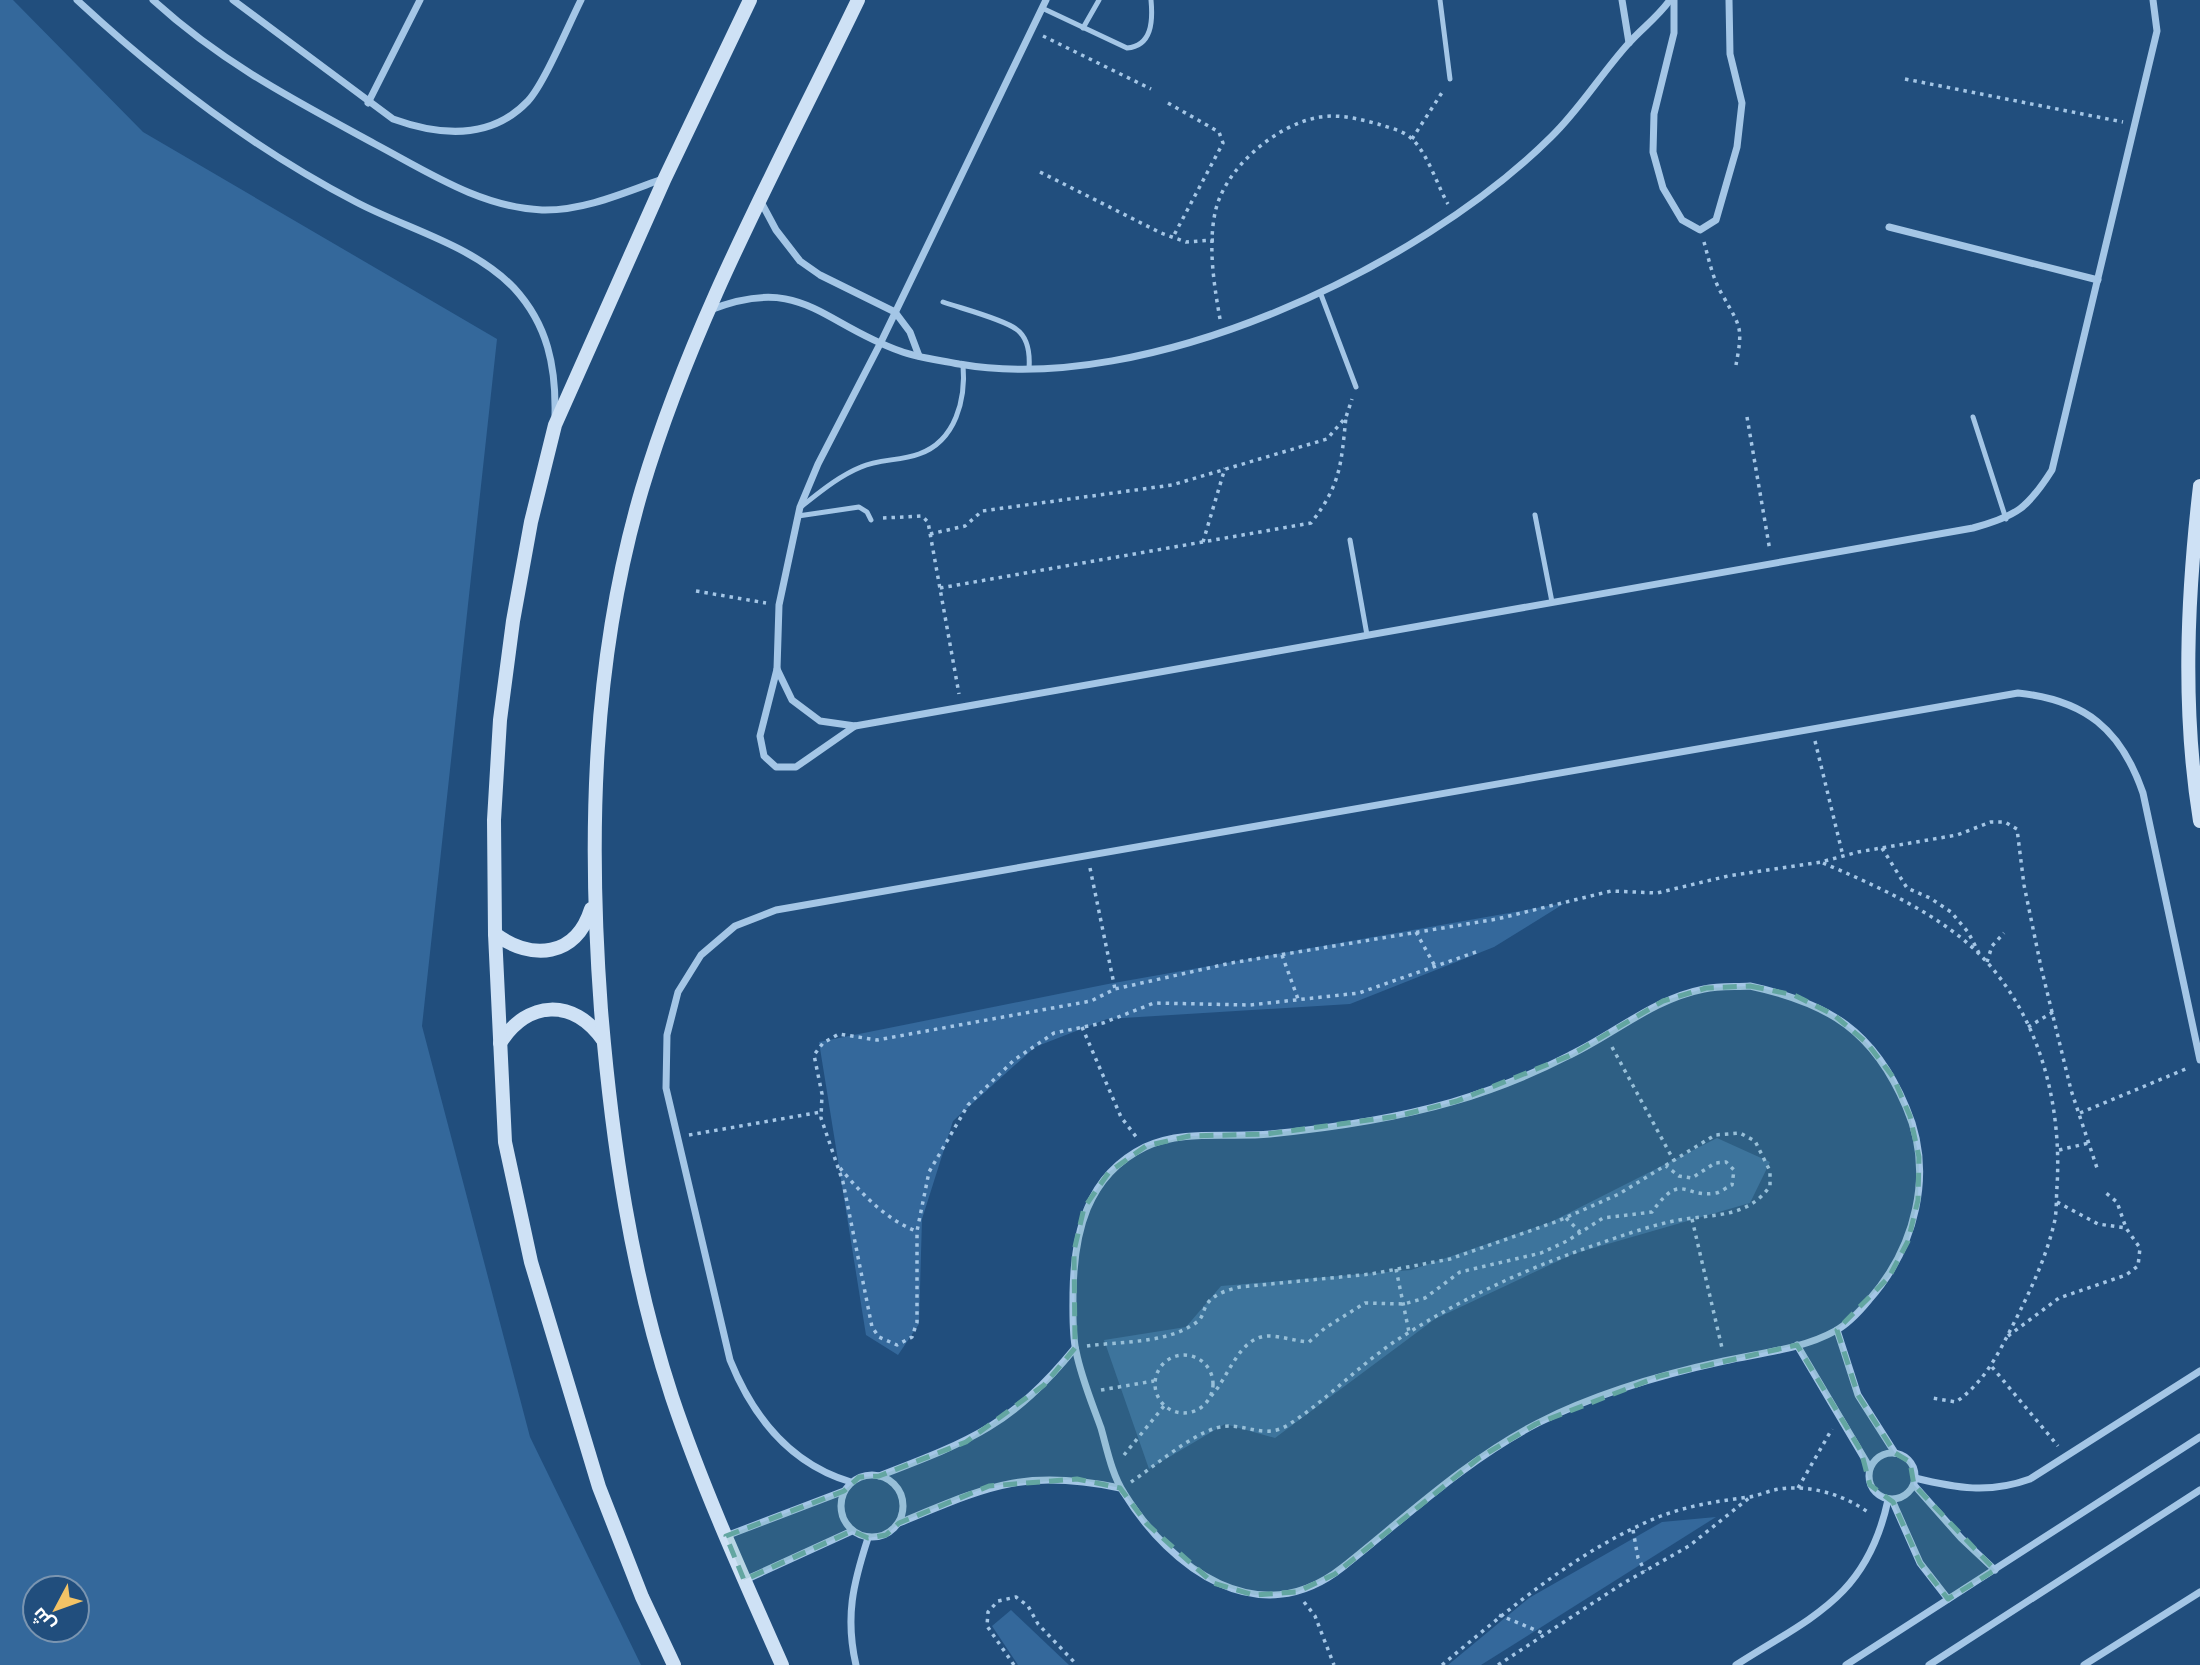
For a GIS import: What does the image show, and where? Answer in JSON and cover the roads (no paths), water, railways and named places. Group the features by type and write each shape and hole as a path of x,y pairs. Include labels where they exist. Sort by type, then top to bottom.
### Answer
{"street":[{"path":"77,0 138,56 243,134 355,202 474,257 513,288 542,328 556,375 555,425"},
{"path":"153,0 193,37 263,83 461,190 501,204 543,210 585,205 666,178"},
{"path":"233,0 393,119 421,129 450,133 479,130 507,120 530,99 581,0"},
{"path":"369,103 420,0"},
{"path":"674,1665 642,1597 599,1488 531,1262 505,1142 495,934 494,820 502,708 513,621 531,522 555,425 666,178 750,0"},
{"path":"782,1665 726,1536 673,1398 637,1271 613,1141 593,901 593,806 600,713 617,594 641,491 675,390 709,310 858,0"},
{"path":"1622,0 1629,43"},
{"path":"709,310 739,299 762,295 785,298 900,352 963,364 1029,369 1095,366 1160,353 1320,292 1388,256 1504,179 1550,138 1592,93 1629,43 1655,22 1672,0"},
{"path":"1672,0 1674,33 1654,114 1653,152 1663,188 1675,209 1682,220 1700,230 1716,220 1737,147 1742,103 1730,54 1729,0"},
{"path":"777,669 792,700 820,720 855,726 1772,564 1972,528 2006,519 2034,499 2052,470 2157,31 2153,0"},
{"path":"855,726 796,767 776,767 764,756 760,736 777,669 779,605 799,511 818,464 881,342 1044,4"},
{"path":"761,202 776,230 800,261 830,281 895,312 910,332 919,356"},
{"path":"1889,227 2098,280"},
{"path":"2200,486 2190,577 2188,686 2200,821"},
{"path":"851,1482 806,1462 781,1442 760,1418 742,1391 730,1360 667,1088 667,1035 678,992 701,955 735,926 776,910 2018,693 2047,696 2074,706 2098,721 2118,741 2134,766 2143,793 2200,1062"},
{"path":"495,934 513,947 533,952 555,949 573,938 587,922 593,901"},
{"path":"1750,986 1794,995 1835,1015 1867,1043 1893,1077 1910,1116 1919,1157 1918,1200 1908,1241 1889,1277 1837,1330 1797,1345 1660,1376 1609,1392 1536,1424 1479,1458 1335,1574 1297,1592 1254,1595 1213,1583 1178,1556 1147,1524 1120,1488 1075,1348 1074,1251 1084,1208 1109,1172 1146,1146 1189,1136 1267,1134 1398,1116 1457,1101 1515,1080 1606,1036 1663,1002 1706,988 1750,986"},
{"path":"499,1043 510,1027 524,1016 542,1010 560,1010 578,1015 593,1026 604,1041"},
{"path":"1837,1330 1858,1395 1895,1453 1910,1462 1914,1481 1952,1529 1995,1570"},
{"path":"1797,1345 1870,1468 1870,1485 1880,1497 1890,1500 1909,1493 1914,1481"},
{"path":"1075,1348 1044,1385 1008,1417 966,1442 879,1476 859,1477 851,1482 844,1492 841,1513 852,1531 868,1538 886,1535 899,1523 989,1486 1032,1478 1077,1479 1120,1488"},
{"path":"1914,1481 1966,1489 1999,1489 2030,1479 2200,1371"},
{"path":"1846,1665 2200,1437"},
{"path":"1870,1468 1880,1456 1895,1453"},
{"path":"879,1476 898,1489 902,1500 899,1523"},
{"path":"1930,1665 2200,1490"},
{"path":"726,1536 844,1492"},
{"path":"1736,1665 1835,1603 1864,1566 1890,1500"},
{"path":"1890,1500 1920,1563 1948,1599"},
{"path":"744,1580 852,1531"},
{"path":"856,1665 849,1637 852,1586 868,1538"},
{"path":"2084,1665 2200,1592"}],"lane":[{"path":"1083,27 1099,0"},
{"path":"1044,4 1126,48 1137,47 1145,40 1153,21 1151,0"},
{"path":"1440,0 1450,79"},
{"path":"1320,292 1356,387"},
{"path":"943,302 1016,329 1028,347 1029,369"},
{"path":"799,511 862,466 921,454 943,438 958,416 965,390 963,364"},
{"path":"1973,417 2006,519"},
{"path":"799,511 859,507 867,512 871,520"},
{"path":"1535,515 1552,602"},
{"path":"1350,540 1367,635"}]}
